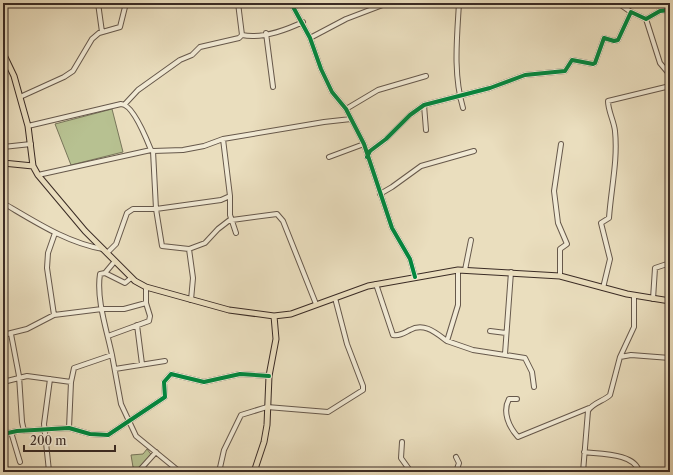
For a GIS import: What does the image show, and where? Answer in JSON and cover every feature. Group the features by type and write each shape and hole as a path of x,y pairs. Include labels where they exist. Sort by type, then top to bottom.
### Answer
{"main road":[{"path":"3,53 14,76 28,126 33,166 38,175 85,231 131,278 146,287 244,314 274,316 291,314 376,284 458,270 560,276 576,279 603,288 653,299 670,301"},
{"path":"3,163 33,166"},
{"path":"254,472 264,442 269,376 276,339 274,316"}],"street":[{"path":"98,3 102,32"},
{"path":"20,97 64,77 73,71 92,39 102,32 120,27 126,3"},
{"path":"238,3 242,35"},
{"path":"291,3 303,22 330,86 346,109 364,144 392,228 410,258 415,277"},
{"path":"310,38 346,19 388,3"},
{"path":"458,3 457,67 459,96 463,108"},
{"path":"618,3 631,12 646,19 660,63 670,74"},
{"path":"646,19 660,11 670,10"},
{"path":"368,157 370,151 386,139 410,115 424,105 525,76 565,71 572,60 593,64 595,63 604,38 614,41 618,40 631,12"},
{"path":"28,126 125,104 138,90 180,60 192,55 200,47 239,38 242,35 257,36 282,31 303,22"},
{"path":"266,33 273,87"},
{"path":"346,109 378,90 426,76"},
{"path":"603,288 610,259 601,223 609,218 610,196 615,170 613,118 608,101 670,86"},
{"path":"619,92 619,98"},
{"path":"125,104 141,128 152,151 156,209 162,246 189,249 205,243 218,229 232,220 277,214 283,221 316,304"},
{"path":"424,105 426,130"},
{"path":"38,175 152,151 197,148 223,139 316,123 351,119"},
{"path":"223,139 232,220 236,233"},
{"path":"3,146 31,144"},
{"path":"329,157 364,144"},
{"path":"560,276 560,249 568,244 558,224 554,191 561,144"},
{"path":"380,194 392,188 421,166 474,151"},
{"path":"3,203 55,232 91,247 105,251 116,244 127,213 133,209 156,209 221,200 230,196"},
{"path":"54,315 50,297 47,268 48,253 55,232"},
{"path":"465,270 471,240"},
{"path":"189,249 193,278 191,300"},
{"path":"115,262 105,273 100,274 99,281 102,309 115,369 118,391 129,422 138,440 156,452 180,472"},
{"path":"653,299 655,268 670,263"},
{"path":"447,340 458,306 458,270"},
{"path":"506,354 506,333 511,272"},
{"path":"105,273 125,283 131,278"},
{"path":"376,284 393,335 398,336 420,327 427,328 447,340 473,350 525,358 532,372 534,387"},
{"path":"108,336 150,319 146,303 146,287"},
{"path":"517,399 509,399 506,412 511,430 518,437 605,400 610,395 620,357 634,327 634,295"},
{"path":"219,472 224,450 241,415 267,407 328,412 363,390 363,386 347,344 335,298"},
{"path":"3,335 11,334 27,328 54,315 102,309 124,309 146,303"},
{"path":"137,325 142,364"},
{"path":"490,331 506,333"},
{"path":"11,334 19,376 24,431"},
{"path":"69,428 71,382 74,368 112,355"},
{"path":"620,357 631,355 670,358"},
{"path":"115,369 165,361"},
{"path":"3,434 44,429 69,428 90,434 108,434 129,422 165,397 164,382 172,374 204,382 240,374 269,376"},
{"path":"3,382 19,376 71,382"},
{"path":"49,471 44,429 50,379"},
{"path":"583,472 587,414 589,408"},
{"path":"11,432 20,462"},
{"path":"402,442 401,458 411,472"},
{"path":"138,472 156,452"},
{"path":"584,452 629,458 637,466 639,472"},
{"path":"456,457 459,463 456,472"}],"green space":[{"path":"112,109 123,152 71,165 55,124"},
{"path":"147,449 153,457 146,466 139,469 133,467 131,455 143,454"}],"cycle path":[{"path":"291,3 310,38 321,69 332,92 346,109 364,144 392,228 410,259 415,277"},
{"path":"367,157 370,151 386,139 410,115 424,105 490,88 525,75 565,71 572,60 593,64 595,63 604,38 614,41 618,40 631,12 646,19 660,11 670,10"},
{"path":"3,434 17,431 69,428 90,434 108,435 165,397 164,382 171,374 204,382 240,374 269,376"}]}
